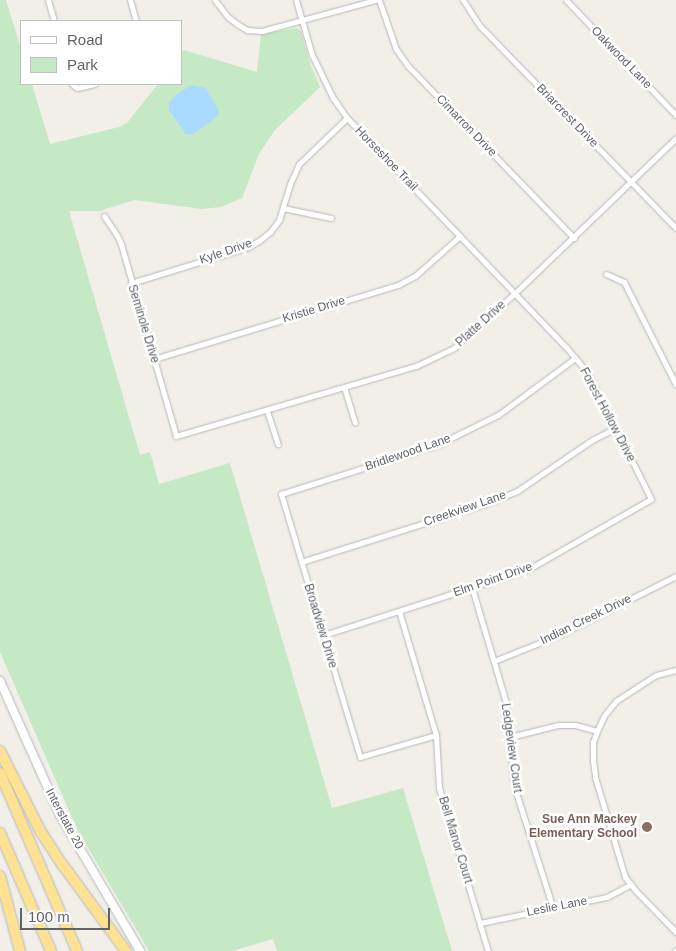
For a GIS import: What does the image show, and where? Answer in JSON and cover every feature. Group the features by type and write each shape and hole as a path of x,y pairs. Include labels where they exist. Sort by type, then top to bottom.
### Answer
{"highway":[{"path":"0,751 23,798 51,848 126,951"},
{"path":"0,773 77,951"},
{"path":"0,834 51,951"},
{"path":"0,876 20,951"}],"main road":[{"name":"Interstate 20","path":"0,680 60,815 140,951"}],"street":[{"path":"48,0 54,20"},
{"path":"130,0 136,20"},
{"path":"215,0 228,17 246,30 272,30 375,0"},
{"name":"Horseshoe Trail","path":"296,0 319,74 347,118 515,293"},
{"name":"Cimarron Drive","path":"379,0 396,49 408,66 574,238"},
{"name":"Briarcrest Drive","path":"463,0 480,26 630,183 676,228"},
{"name":"Oakwood Lane","path":"566,0 676,115"},
{"path":"73,85 77,88 90,85"},
{"name":"Kyle Drive","path":"131,283 248,247 270,232 283,208 290,184 299,164 347,118"},
{"name":"Platte Drive","path":"176,436 416,366 454,348 574,238 676,138"},
{"path":"283,208 331,218"},
{"name":"Seminole Drive","path":"104,216 118,235 176,436"},
{"name":"Kristie Drive","path":"154,359 398,285 415,276 460,236"},
{"path":"606,274 624,282 676,385"},
{"name":"Forest Hollow Drive","path":"515,293 588,374 651,499"},
{"name":"Bridlewood Lane","path":"281,494 440,444 498,415 575,358"},
{"path":"344,387 355,422"},
{"path":"267,411 278,444"},
{"name":"Creekview Lane","path":"301,562 485,504 517,491 592,440 616,428"},
{"name":"Broadview Drive","path":"281,494 360,757 436,735"},
{"name":"Elm Point Drive","path":"323,635 529,569 651,499"},
{"name":"Indian Creek Drive","path":"494,662 559,635 676,576"},
{"name":"Ledgeview Court","path":"472,588 506,703 514,786 553,908"},
{"name":"Bell Manor Court","path":"399,612 436,735 439,788 488,951"},
{"path":"676,670 656,675 616,701 604,716 597,731 593,751 596,777 619,860 631,884 676,932"},
{"path":"510,736 558,725 575,725 597,731"},
{"name":"Leslie Lane","path":"480,922 606,897 631,884"}],"green space":[{"path":"0,0 6,0 20,46 20,85 32,85 50,144 119,127 127,123 157,85 182,85 182,52 184,50 257,72 261,34 297,28 301,31 309,61 320,87 275,130 259,154 242,198 221,207 202,209 135,200 99,211 69,211 140,455 150,452 159,484 230,463 332,808 403,788 452,951 277,951 273,939 232,951 149,951 77,829 0,652"}],"water":[{"path":"192,85 206,88 219,112 217,117 193,134 186,134 169,110 169,102 178,93"}],"place":[{"name":"Sue Ann Mackey Elementary School","path":"647,827"}]}
